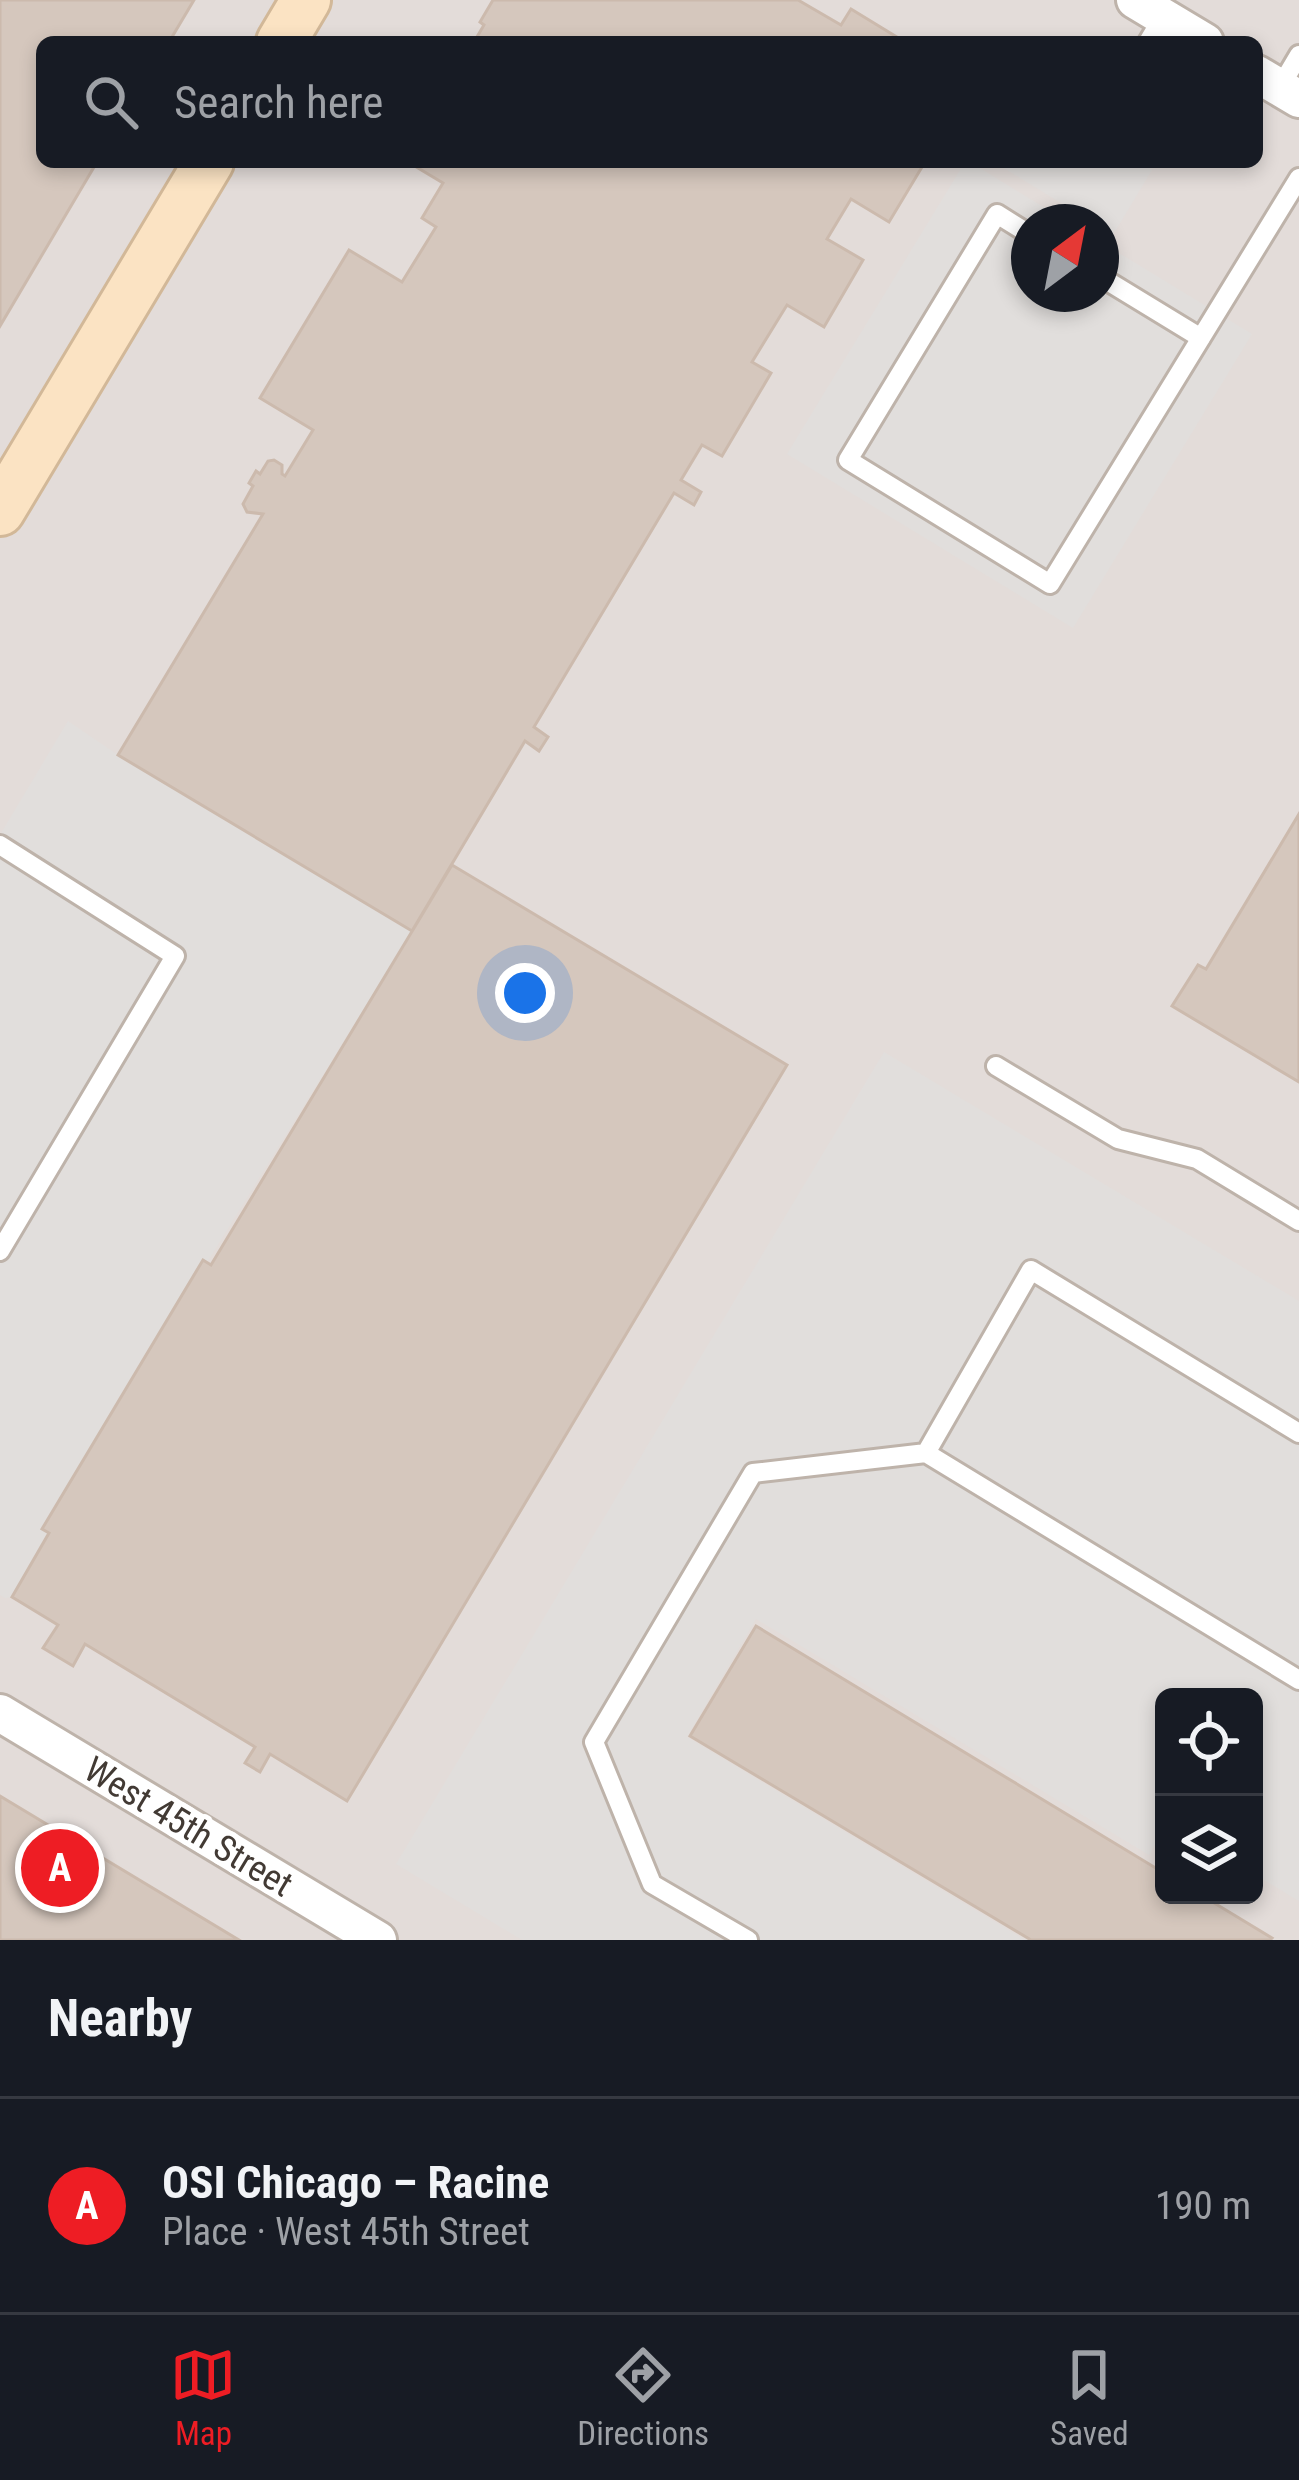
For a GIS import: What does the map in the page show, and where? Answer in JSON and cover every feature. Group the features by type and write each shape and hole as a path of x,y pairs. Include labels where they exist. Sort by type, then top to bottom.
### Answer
{"street":[{"path":"285,36 306,0"},
{"path":"1148,20 1189,36"},
{"path":"0,512 19,464 205,168"},
{"name":"West 45th Street","path":"0,1713 378,1940"}],"lane":[{"path":"1279,86 1299,56"},
{"path":"1011,223 997,214 848,460 1050,584 1299,178"},
{"path":"1119,289 1201,338"},
{"path":"0,845 175,956 0,1251"},
{"path":"996,1066 1118,1139 1197,1159 1299,1221"},
{"path":"926,1453 1031,1270 1299,1433"},
{"path":"748,1940 652,1884 594,1742 753,1473 926,1453 1299,1680"}],"shaded area":[{"path":"0,0 1299,0 1299,1940 0,1940"},
{"path":"961,168 980,168 1039,204 1011,204 1011,312 1119,312 1119,253 1252,334 1073,628 787,454"},
{"path":"1004,168 1149,168 1119,225 1119,204 1063,204"},
{"path":"68,721 412,931 42,1529 49,1533 12,1597 5,1598 0,1595 0,835"},
{"path":"884,1052 1299,1301 1299,1901 1263,1879 1263,1688 1155,1688 1155,1845 1149,1855 756,1619 687,1737 1025,1940 522,1940 396,1864"}],"building":[{"path":"0,0 194,0 173,36 36,36 36,168 93,168 0,326"},
{"path":"493,0 798,0 841,25 851,9 895,36 478,36 484,25 480,22"},
{"path":"418,168 921,168 889,222 851,199 827,239 863,260 824,327 787,305 752,362 771,373 722,456 702,445 681,480 701,492 694,505 674,493 534,727 548,737 539,751 525,741 412,931 118,755 263,514 247,512 243,504 256,471 260,474 274,460 282,465 285,476 313,430 260,398 349,250 402,282 436,227 422,218 443,183"},
{"path":"1299,814 1299,1082 1172,1006 1198,965 1206,969"},
{"path":"452,865 787,1065 347,1801 270,1754 260,1772 245,1763 255,1747 85,1644 73,1666 43,1648 58,1625 12,1597 49,1533 42,1529 203,1260 211,1265"},
{"path":"756,1626 1155,1868 1155,1904 1216,1904 1272,1938 1031,1940 690,1736"},
{"path":"0,1796 239,1940 0,1940"}],"place":[{"name":"OSI Chicago – Racine","path":"60,1868"}]}
